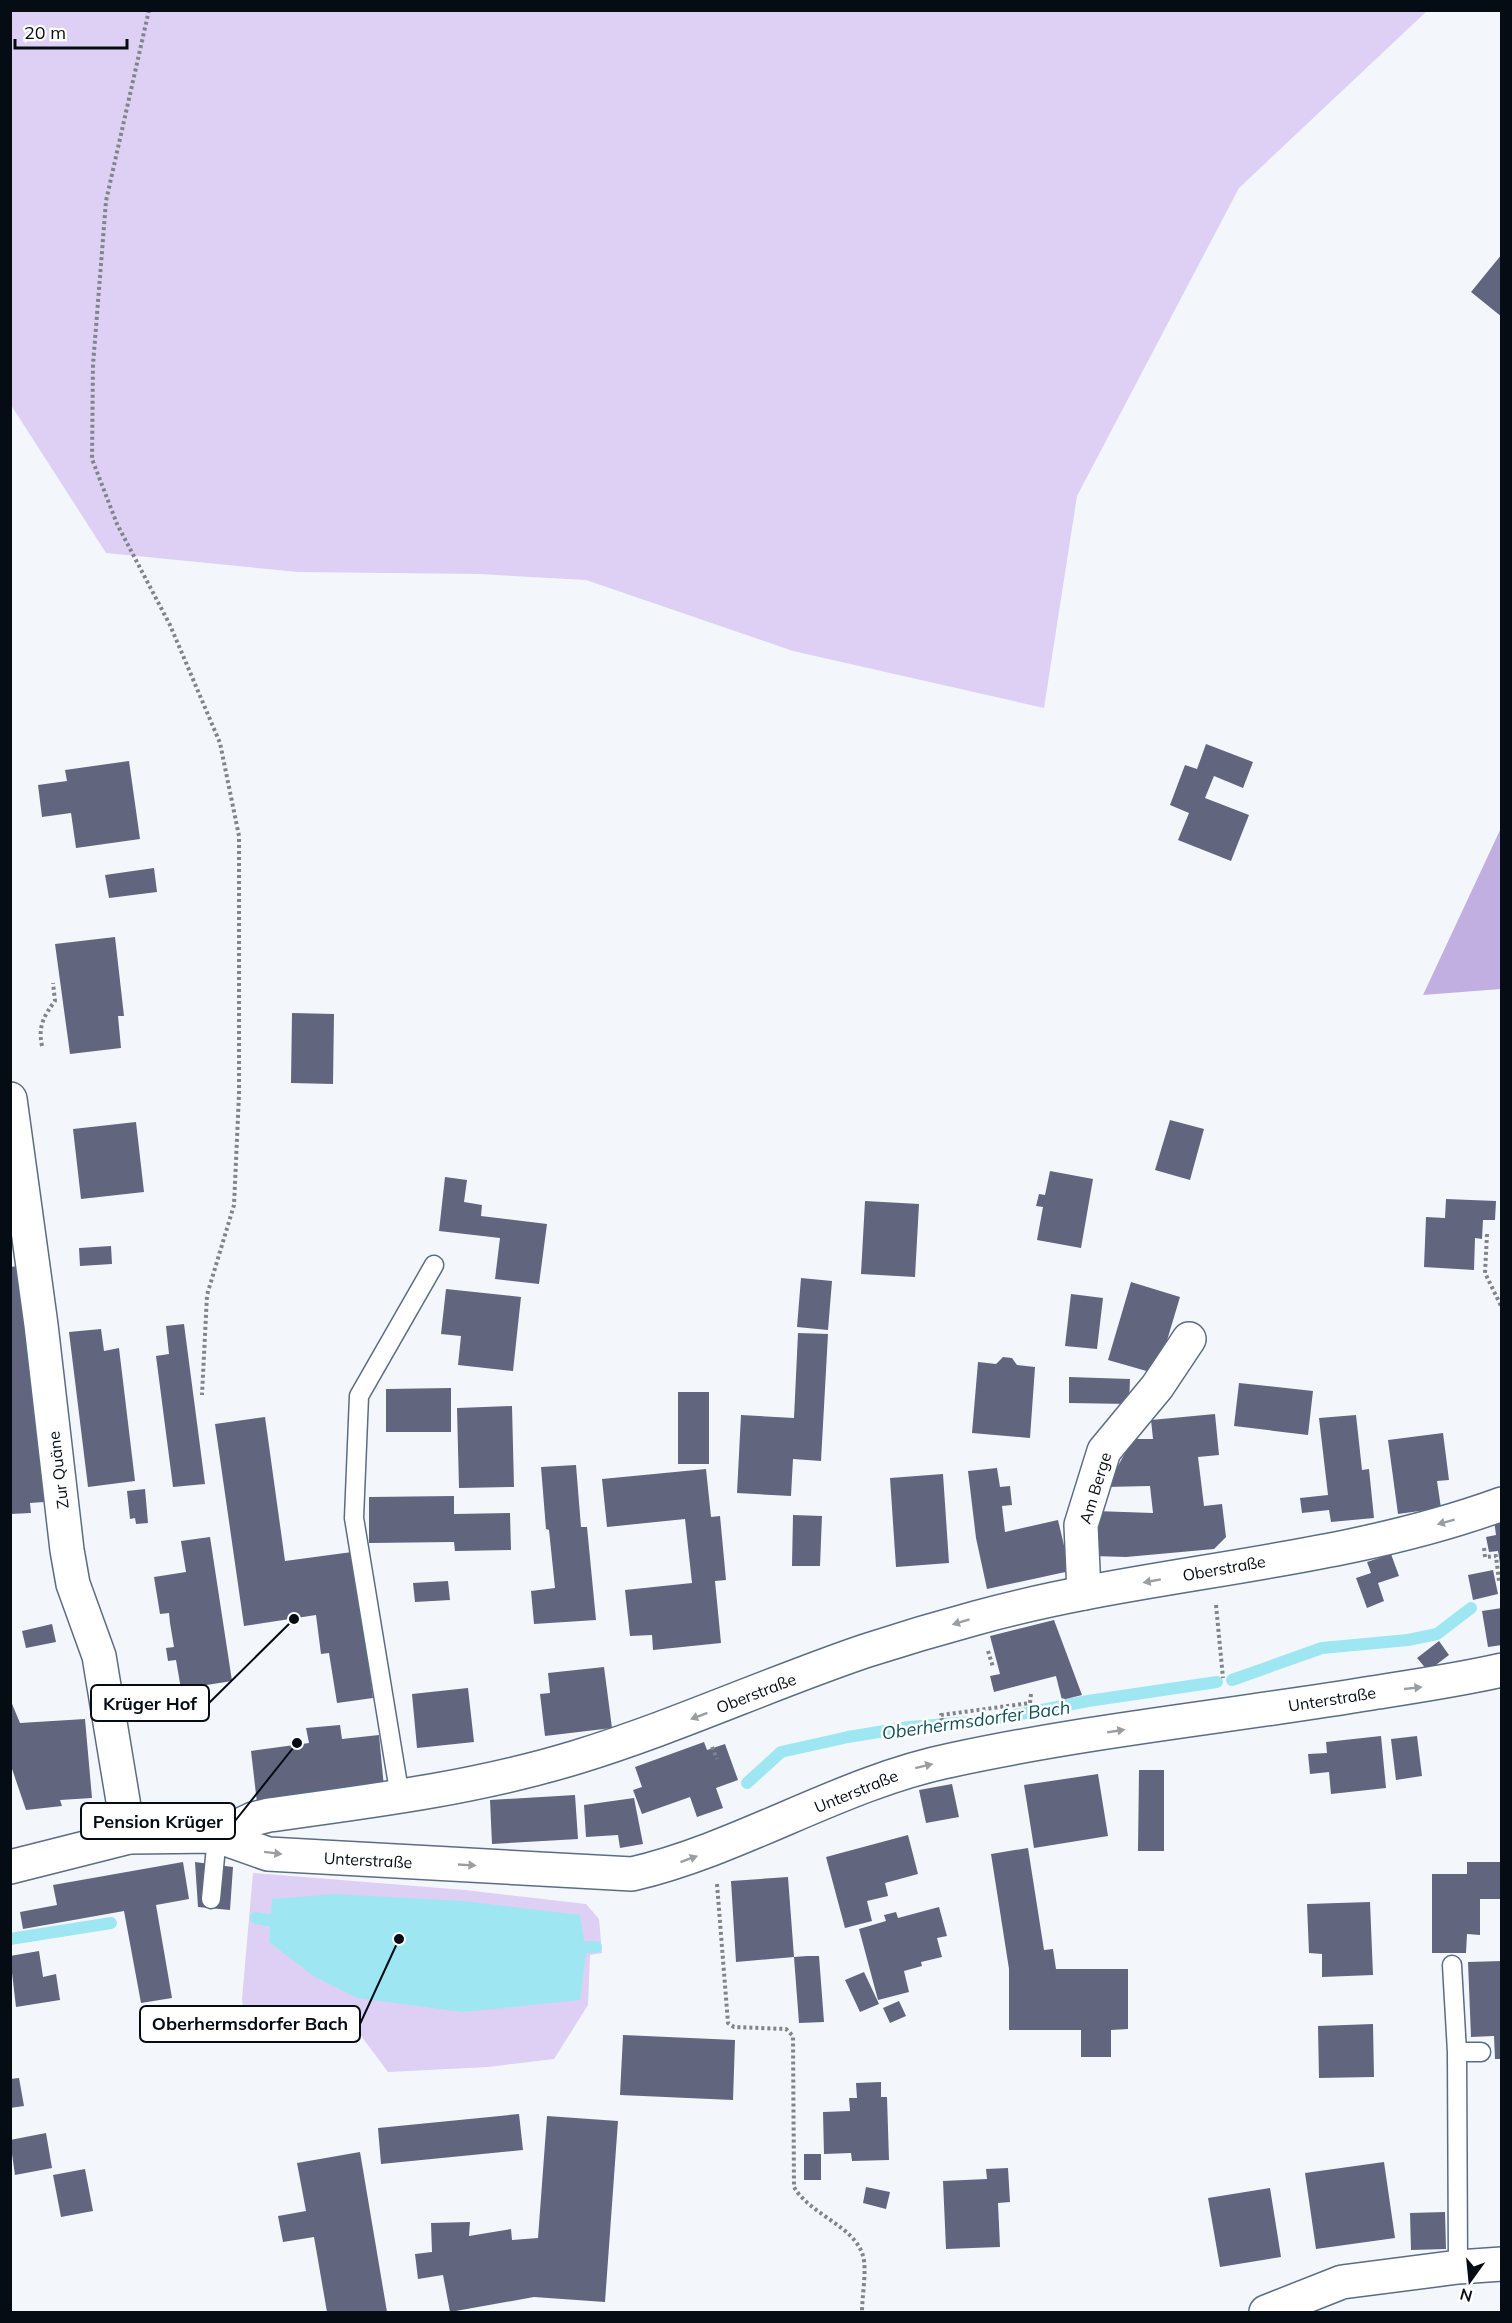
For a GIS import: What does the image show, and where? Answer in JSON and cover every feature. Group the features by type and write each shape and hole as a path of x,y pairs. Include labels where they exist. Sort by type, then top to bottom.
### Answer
{"street":[{"name":"Zur Quäne","path":"10,1099 27,1238 41,1325 69,1561 73,1584 99,1656 129,1837"},
{"name":"Am Berge","path":"1084,1593 1081,1525 1104,1451 1157,1387 1189,1339"},
{"name":"Oberstraße","path":"10,1867 129,1837 217,1836 253,1818 400,1797 471,1784 574,1758 660,1731 865,1651 979,1617 1084,1593 1372,1541 1502,1504"},
{"name":"Unterstraße","path":"217,1836 268,1854 632,1874 677,1863 714,1850 897,1773 951,1760 1113,1731 1422,1687 1502,1670"},
{"path":"1266,2313 1342,2282 1458,2267 1502,2264"}],"lane":[{"path":"400,1797 354,1518 359,1396 434,1264"},
{"path":"211,1899 217,1836"},
{"path":"1452,1965 1457,2052 1458,2267"},
{"path":"1457,2052 1481,2052"}],"path":[{"path":"149,10 106,201 93,365 92,459 117,524 170,626 220,743 239,836 239,1094 234,1205 207,1295 202,1395"},
{"path":"42,1046 39,1033 43,1018 55,1001 53,983"},
{"path":"1487,1234 1485,1273 1502,1308"},
{"path":"1484,1546 1485,1557 1496,1556 1499,1581 1502,1581"},
{"path":"1216,1602 1223,1671"},
{"path":"942,1718 941,1715 1030,1703 1031,1694"},
{"path":"714,1850 728,2023 734,2028 786,2029 793,2036 794,2187 800,2199 852,2237 863,2256 862,2313"}],"shaded area":[{"path":"10,11 1427,11 1239,188 1077,496 1044,708 793,651 586,580 478,574 298,572 106,553 11,405"},
{"path":"1501,828 1501,989 1423,995"},
{"path":"253,1873 465,1890 586,1904 599,1919 602,1953 590,1955 588,2005 554,2059 488,2067 388,2072 347,2017 245,2026 242,1999"}],"water":[{"path":"336,1894 463,1901 580,1915 586,1953 580,2000 463,2012 357,1998 315,1977 269,1942 272,1899"}],"building":[{"path":"1502,254 1502,317 1471,292"},
{"path":"1206,744 1253,762 1243,788 1214,776 1205,798 1249,815 1231,861 1178,840 1189,813 1170,805 1185,765 1197,769"},
{"path":"129,761 140,839 76,848 71,813 42,817 38,785 67,781 65,770"},
{"path":"154,868 157,892 109,898 105,875"},
{"path":"115,937 124,1016 118,1016 121,1048 70,1054 55,944"},
{"path":"292,1013 334,1014 333,1084 291,1083"},
{"path":"1170,1120 1204,1129 1190,1180 1155,1170"},
{"path":"136,1122 144,1192 81,1199 73,1129"},
{"path":"1050,1171 1093,1179 1081,1248 1037,1240 1043,1207 1036,1206 1039,1194 1045,1195"},
{"path":"445,1177 467,1180 464,1202 482,1205 481,1216 547,1224 539,1284 495,1279 500,1238 439,1231"},
{"path":"1446,1199 1496,1201 1495,1220 1483,1220 1482,1239 1475,1238 1474,1270 1424,1267 1426,1217 1445,1218"},
{"path":"865,1201 919,1204 915,1277 861,1274"},
{"path":"111,1246 112,1264 80,1266 79,1248"},
{"path":"18,1266 44,1502 30,1503 31,1513 10,1514 10,1267"},
{"path":"801,1278 832,1281 828,1330 797,1327"},
{"path":"1131,1282 1180,1297 1157,1374 1108,1360"},
{"path":"446,1289 521,1297 513,1371 458,1365 461,1336 441,1334"},
{"path":"1071,1294 1103,1298 1097,1349 1065,1346"},
{"path":"184,1324 205,1484 173,1487 156,1356 169,1354 166,1326"},
{"path":"101,1329 104,1351 119,1348 135,1481 88,1487 69,1332"},
{"path":"798,1333 828,1334 821,1461 793,1459 791,1496 737,1493 741,1415 794,1418"},
{"path":"1003,1357 1012,1358 1017,1365 1035,1367 1030,1438 972,1433 978,1362 996,1364"},
{"path":"1069,1377 1130,1379 1129,1404 1069,1403"},
{"path":"1239,1383 1313,1391 1308,1435 1234,1426"},
{"path":"451,1388 451,1432 386,1432 386,1389"},
{"path":"678,1392 709,1392 709,1464 678,1464"},
{"path":"512,1406 514,1487 459,1488 457,1408"},
{"path":"1215,1414 1219,1455 1198,1457 1204,1506 1222,1504 1226,1537 1214,1549 1126,1557 1093,1556 1095,1511 1153,1513 1150,1486 1106,1487 1133,1439 1153,1439 1151,1420"},
{"path":"1356,1415 1362,1470 1369,1469 1374,1518 1331,1522 1329,1510 1302,1513 1300,1498 1328,1495 1319,1418"},
{"path":"265,1417 285,1561 352,1552 373,1698 337,1703 329,1653 321,1654 316,1615 244,1626 215,1424"},
{"path":"1443,1433 1449,1480 1437,1481 1441,1508 1398,1514 1388,1440"},
{"path":"576,1465 581,1527 587,1527 596,1620 534,1624 531,1591 555,1588 549,1530 546,1529 541,1467"},
{"path":"997,1468 1000,1487 1010,1486 1012,1505 1002,1506 1005,1532 1058,1520 1070,1571 987,1589 976,1538 968,1471"},
{"path":"706,1469 711,1517 720,1516 726,1580 715,1581 721,1643 653,1650 652,1635 630,1636 625,1590 692,1583 685,1519 607,1527 602,1479"},
{"path":"943,1474 949,1563 896,1567 890,1478"},
{"path":"145,1489 148,1523 136,1524 135,1518 130,1519 127,1491"},
{"path":"454,1496 454,1514 510,1513 511,1550 455,1551 454,1542 369,1543 369,1497"},
{"path":"793,1515 822,1516 820,1566 792,1566"},
{"path":"1502,1519 1502,1564 1500,1564 1498,1551 1489,1552 1486,1537 1496,1535 1494,1520"},
{"path":"210,1537 232,1681 181,1689 176,1660 168,1661 166,1648 174,1647 169,1613 160,1614 154,1577 186,1572 181,1541"},
{"path":"1391,1554 1399,1576 1378,1583 1384,1601 1367,1608 1356,1578 1371,1573 1367,1562"},
{"path":"1493,1570 1498,1594 1473,1600 1468,1575"},
{"path":"448,1581 450,1600 415,1602 413,1583"},
{"path":"1502,1608 1502,1645 1488,1647 1482,1611"},
{"path":"1054,1620 1082,1695 1062,1700 1056,1676 994,1692 990,1676 1000,1674 990,1636"},
{"path":"52,1624 56,1642 26,1648 22,1631"},
{"path":"1439,1641 1449,1655 1428,1671 1417,1658"},
{"path":"604,1667 612,1728 545,1736 540,1694 550,1693 548,1673"},
{"path":"468,1688 474,1742 417,1748 412,1694"},
{"path":"10,1699 20,1723 85,1719 92,1798 60,1800 62,1806 26,1810 10,1763"},
{"path":"340,1725 342,1739 379,1735 384,1787 257,1803 251,1751 309,1743 306,1728"},
{"path":"1381,1736 1386,1788 1331,1794 1329,1772 1310,1774 1308,1754 1327,1753 1326,1742"},
{"path":"1417,1736 1422,1776 1396,1780 1391,1739"},
{"path":"704,1742 707,1750 725,1744 738,1780 716,1788 723,1808 697,1817 690,1797 642,1814 633,1790 642,1787 635,1767"},
{"path":"1139,1770 1164,1770 1164,1851 1138,1851"},
{"path":"1098,1774 1108,1836 1034,1848 1024,1785"},
{"path":"952,1784 959,1817 926,1823 919,1790"},
{"path":"575,1795 578,1839 492,1844 490,1800"},
{"path":"634,1798 643,1844 620,1848 618,1835 586,1837 584,1805"},
{"path":"908,1835 918,1874 885,1883 888,1896 867,1901 872,1921 845,1928 826,1857"},
{"path":"1028,1848 1044,1950 1053,1949 1056,1969 1128,1969 1128,2029 1111,2030 1111,2057 1081,2057 1081,2030 1009,2030 1009,1969 991,1854"},
{"path":"183,1862 189,1899 156,1905 172,1998 141,2003 124,1911 23,1929 20,1912 57,1905 53,1885"},
{"path":"195,1862 233,1867 230,1910 198,1907"},
{"path":"1467,1862 1502,1862 1502,1899 1480,1899 1480,1935 1467,1934 1466,1953 1432,1953 1432,1874 1467,1874"},
{"path":"788,1877 794,1957 736,1962 731,1881"},
{"path":"1370,1902 1373,1975 1322,1977 1322,1954 1309,1953 1307,1904"},
{"path":"939,1907 947,1936 937,1938 942,1957 921,1962 922,1966 904,1971 909,1992 878,2000 859,1929 886,1921 884,1915 896,1912 898,1918"},
{"path":"39,1951 43,1977 56,1974 60,2000 16,2007 10,1956"},
{"path":"819,1956 824,2022 799,2023 794,1957"},
{"path":"1502,1961 1502,2059 1495,2059 1494,2036 1471,2037 1468,1962"},
{"path":"864,1972 879,2004 860,2012 845,1980"},
{"path":"899,2001 906,2016 890,2023 883,2008"},
{"path":"1373,2024 1374,2077 1319,2078 1318,2026"},
{"path":"623,2035 735,2040 733,2100 620,2095"},
{"path":"19,2078 24,2106 10,2108 10,2079"},
{"path":"881,2082 881,2097 887,2097 889,2160 852,2161 851,2153 824,2154 823,2112 850,2111 849,2098 857,2098 856,2083"},
{"path":"519,2114 523,2150 381,2164 378,2128"},
{"path":"547,2116 618,2121 605,2302 534,2297 450,2312 443,2275 418,2279 415,2254 432,2252 431,2223 470,2222 469,2236 511,2229 512,2240 538,2238"},
{"path":"46,2133 52,2168 15,2175 10,2140"},
{"path":"360,2152 387,2312 327,2312 314,2237 283,2242 278,2216 306,2211 297,2163"},
{"path":"804,2154 821,2154 821,2180 804,2180"},
{"path":"1384,2162 1395,2238 1316,2249 1305,2173"},
{"path":"1008,2168 1010,2202 998,2203 1000,2247 946,2249 943,2181 987,2179 986,2169"},
{"path":"85,2169 93,2211 61,2217 53,2175"},
{"path":"866,2187 890,2192 886,2209 863,2203"},
{"path":"1270,2188 1281,2257 1220,2267 1208,2198"},
{"path":"1445,2212 1446,2249 1411,2250 1410,2213"}],"waterway":[{"name":"Oberhermsdorfer Bach","path":"1232,1680 1322,1648 1408,1640 1437,1634 1471,1608"},
{"name":"Oberhermsdorfer Bach","path":"747,1783 781,1752 848,1737 909,1727 984,1721 1088,1701 1217,1682"},
{"name":"Oberhermsdorfer Bach","path":"256,1918 287,1923"},
{"name":"Oberhermsdorfer Bach","path":"10,1939 111,1923"},
{"name":"Oberhermsdorfer Bach","path":"570,1947 596,1947"}],"place":[{"name":"Krüger Hof","path":"294,1619"},
{"name":"Pension Krüger","path":"297,1743"},
{"name":"Oberhermsdorfer Bach","path":"399,1939"}]}
